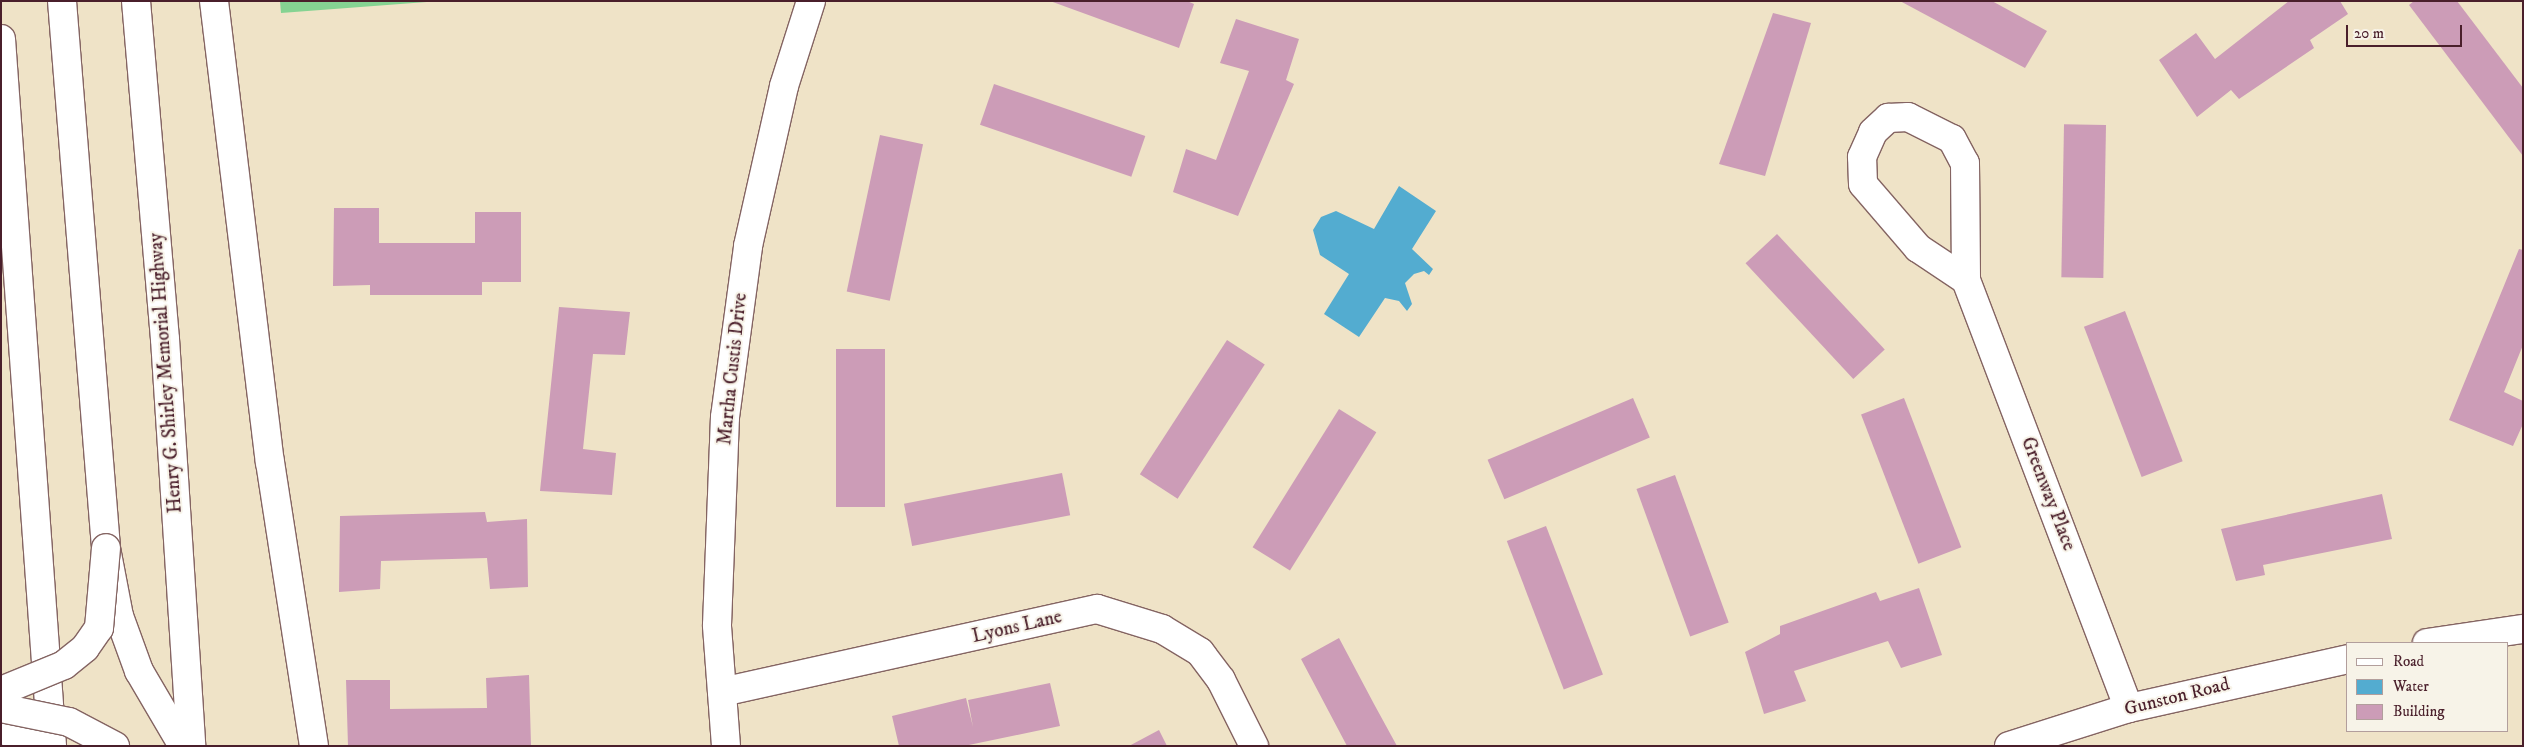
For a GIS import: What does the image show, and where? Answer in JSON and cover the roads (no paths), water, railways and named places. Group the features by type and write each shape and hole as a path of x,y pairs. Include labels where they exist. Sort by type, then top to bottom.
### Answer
{"main road":[{"path":"62,1 106,548 119,616 139,671 183,746"},
{"name":"Henry G. Shirley Memorial Highway","path":"136,1 165,339 191,746"},
{"path":"214,1 270,462 314,746"},
{"name":"Martha Custis Drive","path":"726,746 722,692 719,540 724,417 748,246 773,135 810,1"},
{"path":"1,39 52,746"},
{"name":"Greenway Place","path":"1966,280 1918,248 1863,184 1862,157 1873,132 1888,118 1908,117 1952,139 1965,163 1966,280 2129,708"},
{"path":"1,691 64,665 85,648 99,628 106,548"},
{"name":"Lyons Lane","path":"722,692 1097,609 1162,629 1200,652 1222,680 1254,746"},
{"path":"2434,642 2523,629"},
{"name":"Gunston Road","path":"2009,746 2129,708 2346,659"},
{"path":"1,708 69,722 114,746"},
{"path":"1,729 40,746"}],"water":[{"path":"1399,186 1436,211 1412,249 1433,269 1429,275 1424,271 1414,274 1405,283 1412,304 1407,311 1399,301 1385,298 1359,337 1324,314 1349,274 1320,255 1313,230 1321,217 1336,211 1374,229"}]}
